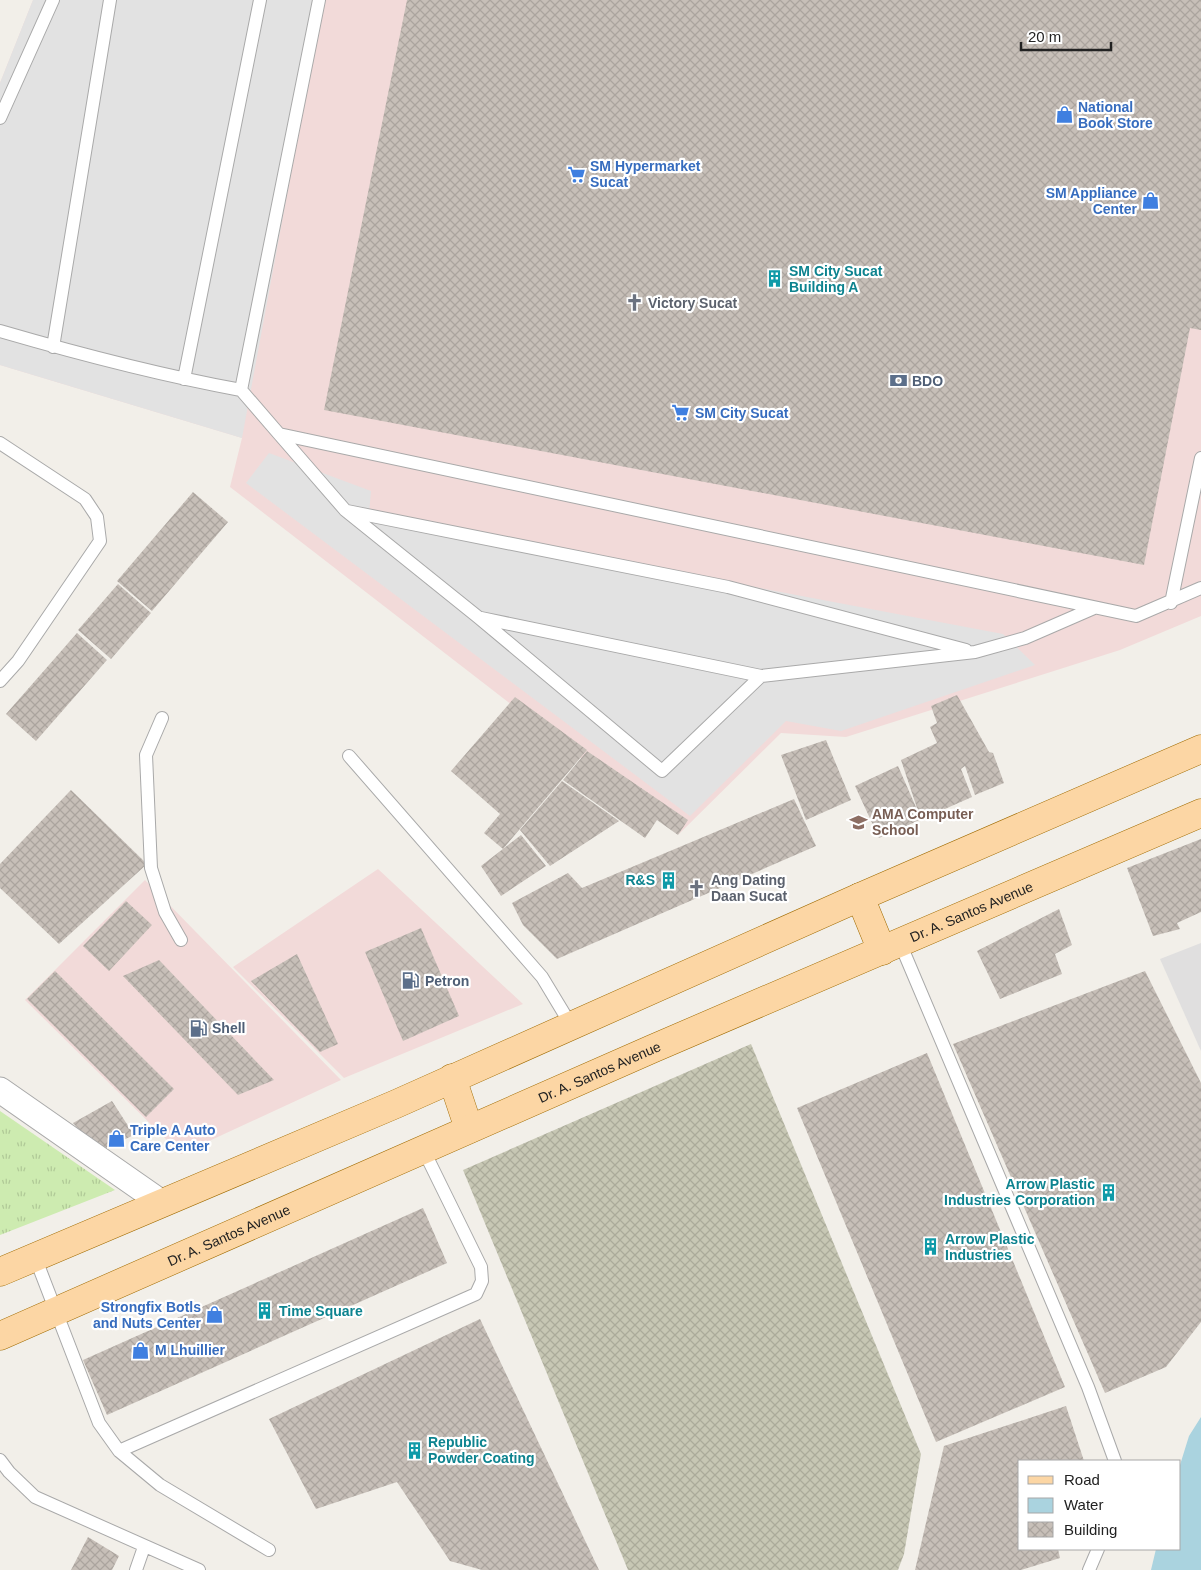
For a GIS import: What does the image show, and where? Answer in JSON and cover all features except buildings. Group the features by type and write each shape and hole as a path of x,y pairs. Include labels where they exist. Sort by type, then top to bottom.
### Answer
{"main road":[{"path":"0,1272 452,1078 860,897 1201,749"},
{"name":"Dr. A. Santos Avenue","path":"0,1336 423,1149 1201,812"},
{"path":"860,897 891,947"},
{"path":"452,1078 469,1129"}],"street":[{"path":"0,1090 162,1202"}],"lane":[{"path":"0,118 53,0"},
{"path":"53,347 110,0"},
{"path":"184,380 260,0"},
{"path":"241,390 319,0"},
{"path":"0,331 53,347 184,380 241,390 344,510 478,617 662,771 761,676"},
{"path":"279,434 1136,616 1171,603 1201,588"},
{"path":"0,443 85,499 97,517 100,541 18,661 0,681"},
{"path":"1171,603 1201,458"},
{"path":"344,510 728,587 974,652"},
{"path":"478,617 761,676 974,652 1025,638 1094,608"},
{"path":"162,718 146,755 151,868 165,912 181,940"},
{"path":"349,756 542,976 572,1025"},
{"path":"891,947 1088,1387 1115,1460"},
{"path":"119,1451 476,1294 482,1281 482,1268 423,1149"},
{"path":"34,1257 57,1311 99,1423 119,1451 160,1485 270,1550"},
{"path":"0,1460 8,1472 35,1497 199,1570"},
{"path":"136,1570 144,1547"},
{"path":"1089,1570 1098,1550"}],"shaded area":[{"name":"SM City Sucat","path":"33,0 1201,0 1201,616 1120,650 846,737 781,733 679,834 230,487 242,438 0,365 0,83"},
{"path":"33,0 323,0 242,438 0,365 0,83"},
{"path":"269,453 371,491 369,514 1003,634 1035,665 841,731 786,721 690,816 246,483"},
{"path":"378,869 523,1004 344,1078 233,967"},
{"path":"145,880 341,1080 181,1154 25,1000"},
{"path":"1201,943 1201,1051 1160,959"},
{"path":"751,1044 921,1454 904,1554 898,1570 628,1570 463,1170"}],"green space":[{"path":"0,1111 115,1190 0,1235"}],"water":[{"path":"1201,1417 1201,1570 1151,1570 1156,1550 1181,1550 1181,1462 1189,1436"}],"place":[{"name":"National Book Store","path":"1064,115"},
{"name":"SM Hypermarket Sucat","path":"576,174"},
{"name":"SM Appliance Center","path":"1151,201"},
{"name":"SM City Sucat Building A","path":"775,279"},
{"name":"Victory Sucat","path":"634,303"},
{"name":"BDO","path":"898,381"},
{"name":"SM City Sucat","path":"681,413"},
{"name":"AMA Computer School","path":"858,822"},
{"name":"R&S","path":"669,880"},
{"name":"Ang Dating Daan Sucat","path":"697,888"},
{"name":"Petron","path":"411,981"},
{"name":"Shell","path":"198,1028"},
{"name":"Triple A Auto Care Center","path":"116,1138"},
{"name":"Arrow Plastic Industries Corporation","path":"1109,1192"},
{"name":"Arrow Plastic Industries","path":"931,1247"},
{"name":"Time Square","path":"265,1311"},
{"name":"Strongfix Botls and Nuts Center","path":"215,1315"},
{"name":"M Lhuillier","path":"141,1350"},
{"name":"Republic Powder Coating","path":"414,1450"}]}
